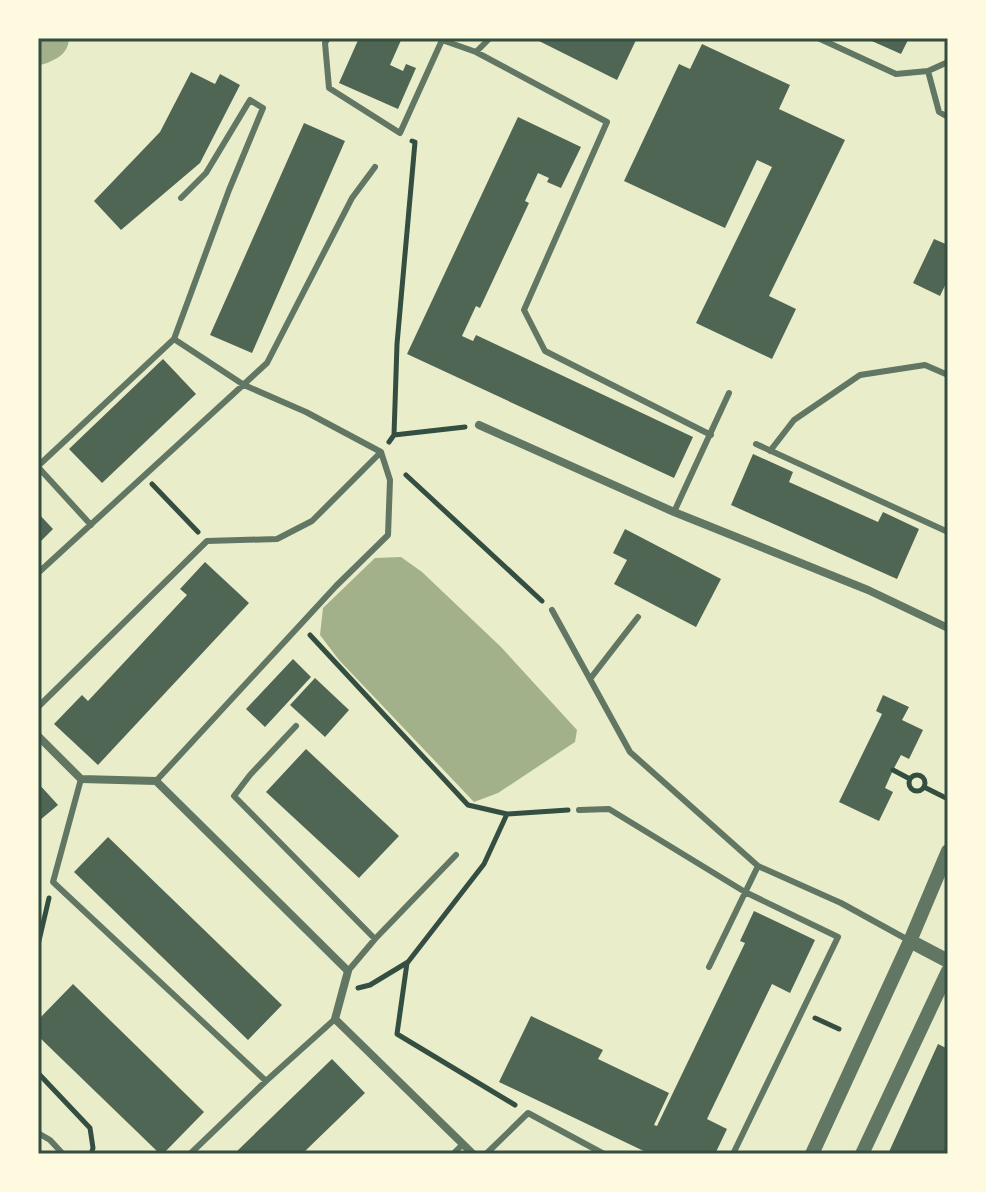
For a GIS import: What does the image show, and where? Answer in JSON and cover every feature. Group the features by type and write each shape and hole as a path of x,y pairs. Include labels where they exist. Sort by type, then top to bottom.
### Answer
{"street":[{"path":"479,425 674,512 868,590 948,628"},
{"path":"38,736 81,779 156,781 348,971 335,1019 473,1154"},
{"path":"812,1154 948,851"},
{"path":"910,941 948,961"},
{"path":"862,1154 948,971"}],"lane":[{"path":"328,38 325,43 329,88 400,133 443,39 476,52 607,122 524,310 545,351 711,435"},
{"path":"476,52 490,38"},
{"path":"818,38 896,74 928,71 948,62"},
{"path":"928,71 939,112 948,117"},
{"path":"91,525 38,467 174,339 263,108 250,100 206,173 181,198"},
{"path":"38,573 267,363 352,198 375,167"},
{"path":"156,781 336,586 388,535 390,480 381,452 306,412 244,385 174,339"},
{"path":"770,451 794,420 860,375 925,365 948,375"},
{"path":"674,512 729,393"},
{"path":"756,444 948,532"},
{"path":"38,707 207,541 277,539 312,521 381,452"},
{"path":"552,610 630,752 758,866 841,903 910,941"},
{"path":"590,679 638,617"},
{"path":"296,726 234,796 375,939"},
{"path":"81,779 53,882 266,1081"},
{"path":"579,810 609,809 745,892 838,937 733,1154"},
{"path":"348,971 456,855"},
{"path":"709,967 758,866"},
{"path":"190,1154 335,1019"},
{"path":"486,1154 528,1113 604,1154"},
{"path":"38,1133 63,1154"},
{"path":"453,1154 463,1144"}],"path":[{"path":"400,133 415,142 397,344 394,435 381,452 552,610"},
{"path":"394,435 479,425"},
{"path":"144,476 207,541"},
{"path":"301,625 468,805 507,814 579,810"},
{"path":"893,770 910,779"},
{"path":"921,775 925,780 924,787 919,791 913,790 909,785 910,779 921,775"},
{"path":"924,787 948,799"},
{"path":"342,993 370,985 408,962 484,864 507,814"},
{"path":"38,945 53,882"},
{"path":"408,962 397,1034 528,1113"},
{"path":"802,1012 839,1029"},
{"path":"38,1073 90,1128 91,1154"}],"shaded area":[{"path":"401,557 422,572 501,647 577,730 575,742 498,793 474,802 339,660 320,635 323,608 375,558"}],"building":[{"path":"359,38 402,38 390,65 403,71 406,64 416,68 398,109 339,83"},
{"path":"533,38 637,38 617,80"},
{"path":"865,38 909,38 901,54"},
{"path":"702,44 790,85 779,109 845,140 769,296 796,309 772,359 696,323 772,167 757,160 725,228 624,181 679,64 690,69"},
{"path":"191,72 215,84 220,74 240,85 200,163 121,230 94,201 160,132"},
{"path":"518,117 581,147 561,188 547,182 549,178 538,173 525,201 529,203 480,308 476,306 462,336 473,341 476,335 693,437 674,478 407,354"},
{"path":"304,123 345,141 252,353 210,335"},
{"path":"934,239 948,245 948,279 940,296 913,283"},
{"path":"163,359 196,394 102,483 69,449"},
{"path":"753,454 793,472 789,482 878,522 883,512 919,529 897,579 731,505"},
{"path":"38,513 53,529 38,544"},
{"path":"625,529 721,579 696,627 614,584 627,560 613,553"},
{"path":"205,562 249,603 98,765 54,724 82,695 88,701 187,595 180,589"},
{"path":"293,659 311,677 265,727 246,709"},
{"path":"315,678 349,710 325,737 290,705"},
{"path":"883,695 909,707 902,720 923,730 909,759 901,755 893,770 885,788 893,792 879,821 839,802 882,714 876,711"},
{"path":"306,749 399,836 359,878 266,792"},
{"path":"38,783 58,805 40,820 38,818"},
{"path":"108,837 282,1005 248,1040 74,872"},
{"path":"754,911 815,940 790,993 772,984 707,1119 727,1129 715,1154 650,1154 499,1082 531,1016 603,1050 598,1059 669,1093 654,1125 657,1126 745,943 740,941"},
{"path":"73,984 204,1112 163,1154 38,1036 38,1020"},
{"path":"938,1044 948,1049 948,1145 944,1154 888,1154"},
{"path":"332,1059 365,1093 302,1154 234,1154"}],"waterway":[{"path":"38,42 46,38"}]}
